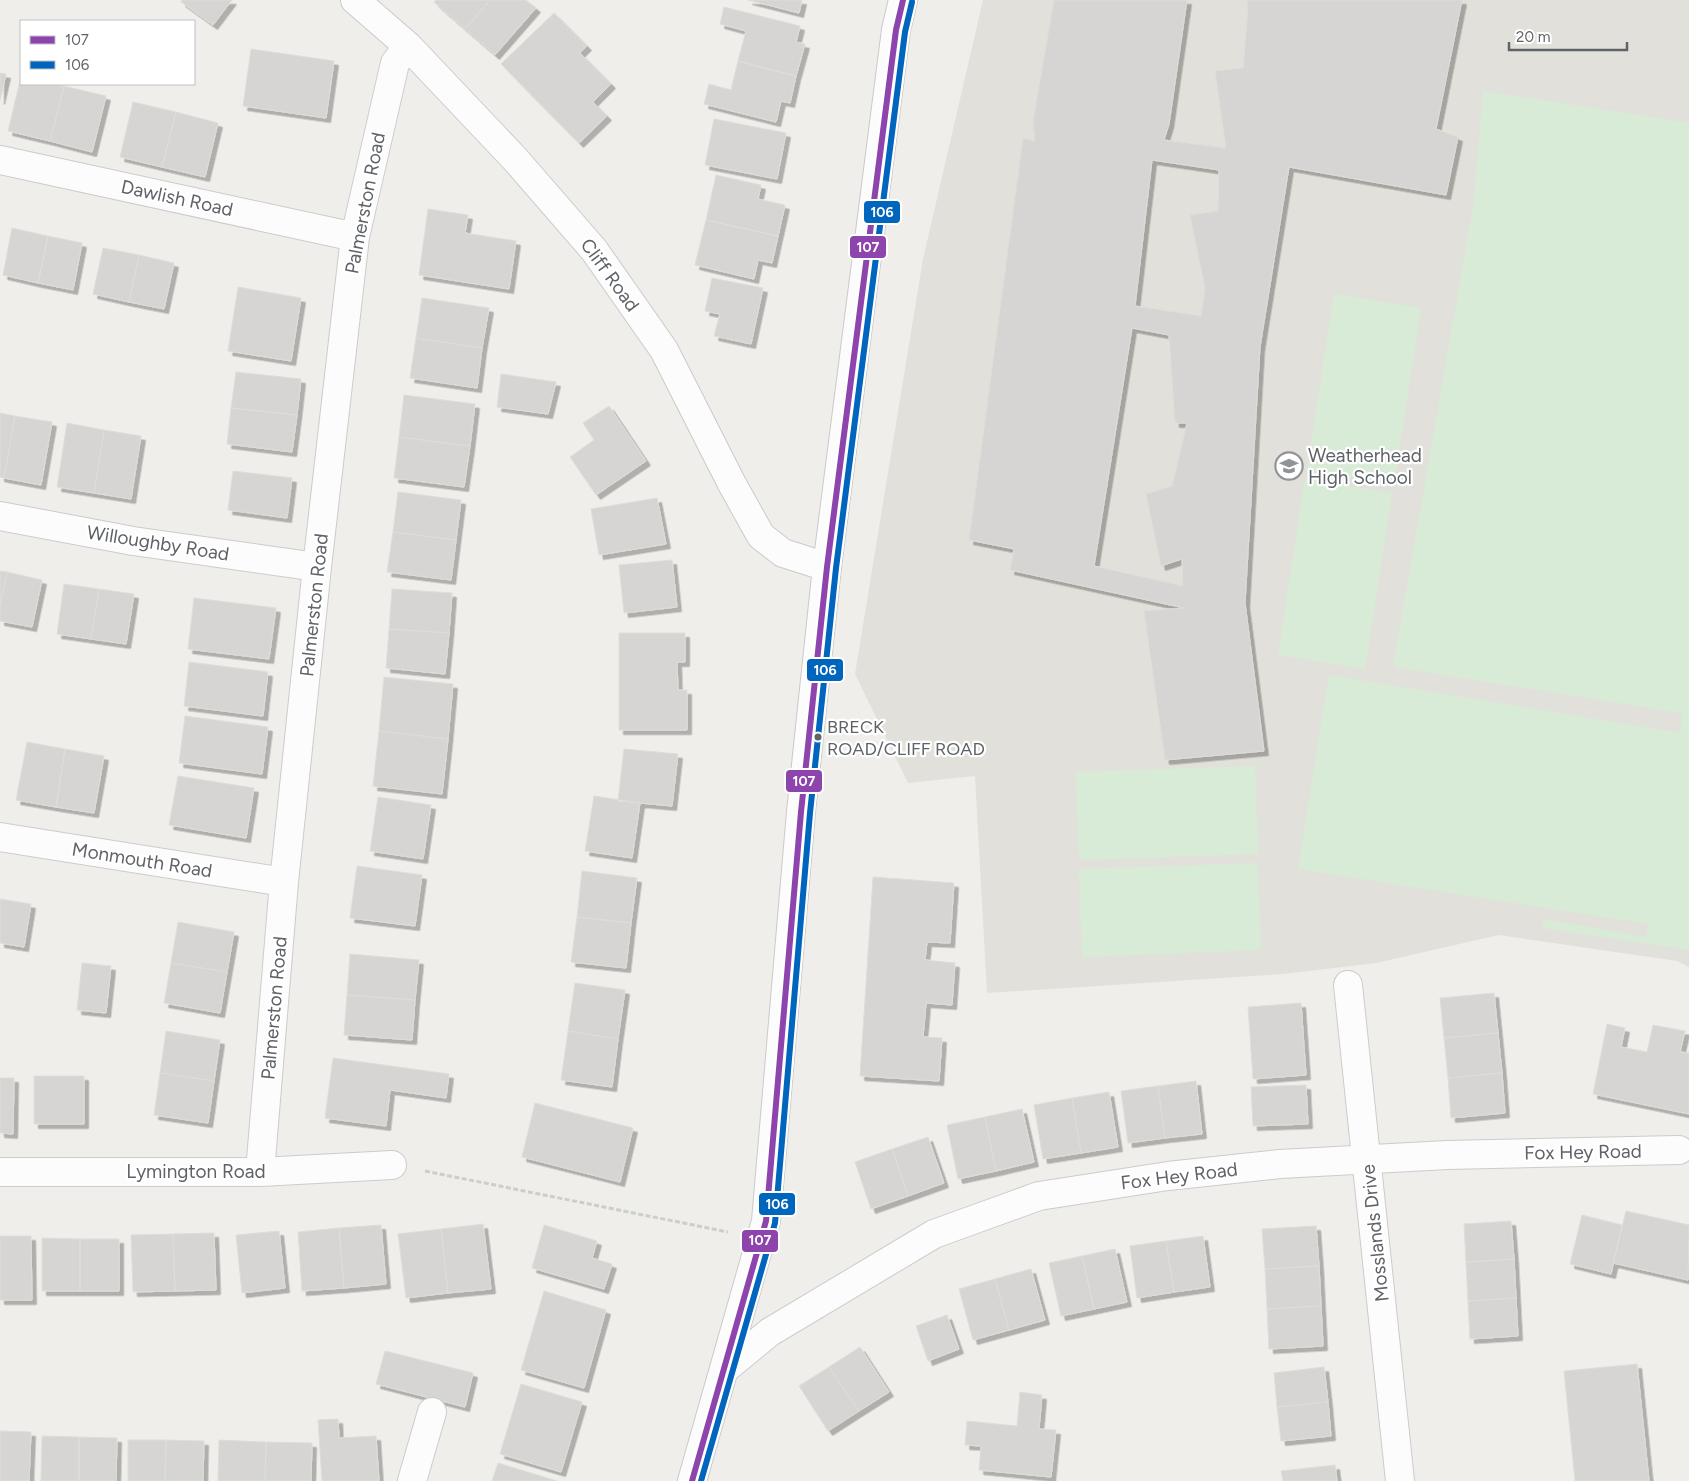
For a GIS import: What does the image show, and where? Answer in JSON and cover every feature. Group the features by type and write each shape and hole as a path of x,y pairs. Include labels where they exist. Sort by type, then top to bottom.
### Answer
{"street":[{"name":"Cliff Road","path":"355,0 408,46 515,159 594,250 664,350 732,484 761,536 783,553 827,567"},
{"path":"692,1481 766,1221 801,812 827,567 896,30 903,0"},
{"name":"Palmerston Road","path":"260,1172 284,882 317,567 355,237 395,64 408,46"},
{"name":"Dawlish Road","path":"0,160 355,237"},
{"name":"Willoughby Road","path":"0,516 133,541 317,567"},
{"name":"Monmouth Road","path":"0,837 284,882"},
{"name":"Mosslands Drive","path":"1348,985 1400,1481"},
{"name":"Fox Hey Road","path":"725,1368 770,1332 934,1234 1039,1196 1177,1175 1280,1164 1447,1155 1679,1150"},
{"name":"Lymington Road","path":"0,1172 260,1172 392,1165"},
{"path":"412,1481 432,1412"}],"path":[{"path":"392,1165 761,1239"}],"shaded area":[{"name":"Weatherhead High School","path":"983,0 1689,0 1689,967 1677,961 1499,935 1376,963 1283,974 987,993 975,776 908,783 855,674 923,259"}],"green space":[{"path":"1483,91 1689,123 1689,950 1542,928 1544,919 1646,937 1648,924 1298,869 1329,675 1680,733 1682,713 1393,667 1474,201"},
{"path":"1334,294 1421,308 1394,484 1307,470"},
{"path":"1305,479 1392,493 1365,669 1278,655"},
{"path":"1255,766 1258,854 1079,860 1076,772"},
{"path":"1257,863 1261,950 1082,957 1079,869"}],"building":[{"path":"182,0 232,0 213,25 181,2"},
{"path":"436,0 490,0 465,29 434,2"},
{"path":"490,0 526,0 536,8 495,55 465,29"},
{"path":"748,0 802,0 799,13"},
{"path":"1054,0 1187,0 1169,124 1164,140 1226,148 1215,71 1243,68 1248,9 1247,0 1462,0 1436,129 1458,137 1446,195 1289,167 1260,347 1245,603 1264,751 1165,760 1144,611 1184,608 1010,570 1014,549 969,540 1023,138 1035,141 1033,121","holes":["1152,160 1219,170 1218,211 1190,215 1205,288 1201,316 1135,306","1132,328 1169,335 1175,423 1187,423 1172,486 1146,494 1161,566 1182,559 1183,586 1094,566"]},
{"path":"724,7 800,26 796,42 805,44 796,76 738,61 746,31 720,24"},
{"path":"554,13 587,46 580,53 611,84 593,102 607,116 579,143 501,64"},
{"path":"251,49 334,61 326,118 243,106"},
{"path":"738,61 796,76 790,103 781,101 776,122 704,104 709,84 731,90"},
{"path":"0,73 6,74 0,100"},
{"path":"20,81 20,85 64,86 50,141 8,131"},
{"path":"64,86 106,96 92,152 50,141"},
{"path":"133,102 176,112 162,167 120,157"},
{"path":"176,112 218,123 205,177 162,167"},
{"path":"714,119 786,133 777,179 705,165"},
{"path":"716,175 761,185 758,199 785,205 778,236 706,220"},
{"path":"428,209 468,215 465,233 516,241 509,289 419,275"},
{"path":"706,220 778,236 772,263 758,260 754,279 695,265"},
{"path":"12,228 48,236 38,283 3,275"},
{"path":"48,236 82,243 73,290 38,283"},
{"path":"103,248 139,255 129,302 93,294"},
{"path":"139,255 174,263 164,309 129,302"},
{"path":"712,278 763,288 751,344 714,336 720,314 705,311"},
{"path":"238,287 301,298 291,361 228,351"},
{"path":"422,298 489,308 482,348 416,338"},
{"path":"416,338 482,348 477,388 410,378"},
{"path":"236,372 301,379 297,415 231,408"},
{"path":"501,374 556,382 548,414 497,407"},
{"path":"404,395 475,404 470,446 399,437"},
{"path":"609,406 646,461 596,495 570,457 594,440 583,423"},
{"path":"231,408 297,415 292,452 227,444"},
{"path":"0,413 15,416 4,478 0,477"},
{"path":"15,416 52,422 41,485 4,478"},
{"path":"67,423 104,430 94,493 57,487"},
{"path":"104,430 141,436 131,499 94,493"},
{"path":"399,437 470,446 464,487 394,478"},
{"path":"233,471 292,478 287,518 228,510"},
{"path":"398,492 461,500 456,540 393,532"},
{"path":"657,498 666,544 599,555 591,509"},
{"path":"393,532 456,540 451,580 387,572"},
{"path":"672,560 677,607 624,613 619,565"},
{"path":"0,571 7,572 0,605"},
{"path":"7,572 42,580 32,627 0,621 0,605"},
{"path":"64,584 99,589 91,639 57,634"},
{"path":"99,589 134,594 126,644 91,639"},
{"path":"392,589 452,593 449,633 389,629"},
{"path":"194,598 276,608 269,659 188,649"},
{"path":"389,629 449,633 445,674 386,668"},
{"path":"619,633 685,633 685,662 677,662 678,690 687,690 687,730 619,730"},
{"path":"189,662 268,672 263,716 184,706"},
{"path":"384,677 453,684 448,739 379,731"},
{"path":"185,716 268,727 262,774 179,763"},
{"path":"379,731 448,739 442,794 373,786"},
{"path":"27,742 65,749 56,807 16,800"},
{"path":"65,749 104,756 94,813 56,807"},
{"path":"624,749 678,754 672,806 618,801"},
{"path":"178,776 254,788 246,838 169,825"},
{"path":"594,796 640,803 632,858 585,851"},
{"path":"378,797 431,805 423,859 370,851"},
{"path":"357,866 422,875 415,926 350,918"},
{"path":"582,871 637,878 631,923 577,917"},
{"path":"873,877 954,883 950,943 927,942 925,960 955,963 952,1005 926,1003 923,1037 942,1038 939,1081 860,1076"},
{"path":"0,899 31,904 24,947 0,943"},
{"path":"577,917 631,923 626,968 571,962"},
{"path":"178,922 234,932 227,972 171,963"},
{"path":"350,954 419,960 415,1000 347,995"},
{"path":"82,963 111,966 106,1013 77,1010"},
{"path":"171,963 227,972 220,1013 164,1003"},
{"path":"575,983 625,990 618,1039 568,1031"},
{"path":"1494,993 1498,1033 1444,1038 1440,998"},
{"path":"347,995 415,1000 412,1040 344,1035"},
{"path":"1301,1003 1306,1075 1253,1079 1248,1007"},
{"path":"1607,1024 1625,1028 1621,1047 1647,1052 1653,1025 1685,1031 1680,1052 1689,1053 1689,1114 1593,1094"},
{"path":"166,1031 220,1040 214,1081 160,1073"},
{"path":"568,1031 618,1039 612,1087 561,1080"},
{"path":"1498,1033 1502,1073 1448,1078 1444,1038"},
{"path":"333,1058 449,1074 446,1098 390,1090 386,1126 325,1118"},
{"path":"160,1073 214,1081 208,1123 154,1115"},
{"path":"1502,1073 1505,1113 1451,1118 1448,1078"},
{"path":"34,1076 84,1076 84,1124 34,1124"},
{"path":"0,1078 14,1078 13,1134 0,1133"},
{"path":"1196,1081 1202,1134 1165,1138 1158,1086"},
{"path":"1306,1085 1308,1124 1253,1126 1251,1087"},
{"path":"1158,1086 1165,1138 1128,1143 1121,1091"},
{"path":"1109,1092 1118,1147 1081,1153 1072,1098"},
{"path":"1072,1098 1081,1153 1043,1159 1034,1105"},
{"path":"535,1103 633,1128 620,1182 522,1157"},
{"path":"1022,1109 1034,1162 996,1171 985,1117"},
{"path":"985,1117 996,1171 958,1179 947,1125"},
{"path":"928,1137 944,1183 908,1196 892,1149"},
{"path":"892,1149 908,1196 871,1209 855,1162"},
{"path":"1626,1211 1689,1225 1688,1280 1613,1263"},
{"path":"1582,1215 1622,1225 1611,1274 1570,1264"},
{"path":"1511,1221 1514,1259 1466,1262 1464,1224"},
{"path":"483,1224 491,1289 448,1293 441,1229"},
{"path":"381,1225 386,1284 344,1288 339,1228"},
{"path":"544,1225 597,1241 592,1258 612,1264 604,1289 532,1268"},
{"path":"1316,1226 1319,1266 1265,1269 1262,1229"},
{"path":"339,1228 344,1288 302,1291 298,1232"},
{"path":"441,1229 448,1293 406,1298 398,1234"},
{"path":"279,1231 285,1288 242,1293 236,1235"},
{"path":"214,1233 216,1290 175,1291 173,1234"},
{"path":"173,1234 175,1291 133,1292 131,1235"},
{"path":"0,1236 31,1236 32,1300 0,1300"},
{"path":"1203,1236 1210,1287 1174,1292 1166,1241"},
{"path":"42,1238 80,1239 80,1291 42,1291"},
{"path":"80,1239 119,1239 119,1291 80,1291"},
{"path":"1166,1241 1174,1292 1137,1298 1130,1246"},
{"path":"1115,1249 1127,1302 1094,1309 1082,1256"},
{"path":"1082,1256 1094,1309 1061,1316 1049,1263"},
{"path":"1514,1259 1516,1298 1468,1301 1466,1262"},
{"path":"1319,1266 1321,1306 1267,1309 1265,1269"},
{"path":"1031,1269 1045,1320 1009,1330 995,1279"},
{"path":"995,1279 1009,1330 973,1340 959,1289"},
{"path":"544,1291 606,1310 584,1388 521,1370"},
{"path":"1516,1298 1518,1336 1470,1339 1468,1301"},
{"path":"1321,1306 1323,1346 1269,1349 1267,1309"},
{"path":"947,1315 959,1349 928,1361 916,1326"},
{"path":"860,1347 889,1392 859,1411 829,1367"},
{"path":"385,1351 473,1373 465,1407 376,1384"},
{"path":"1637,1364 1649,1481 1575,1481 1564,1371"},
{"path":"829,1367 859,1411 828,1431 799,1386"},
{"path":"1324,1367 1328,1402 1277,1407 1274,1373"},
{"path":"521,1384 582,1402 561,1472 500,1454"},
{"path":"1020,1392 1042,1395 1039,1429 1056,1430 1051,1477 979,1470 981,1446 965,1445 967,1421 1017,1426"},
{"path":"1328,1402 1331,1436 1281,1441 1277,1407"},
{"path":"338,1419 339,1438 376,1436 379,1481 322,1481 318,1420"},
{"path":"0,1431 31,1432 29,1481 0,1481"},
{"path":"42,1436 79,1437 79,1481 41,1481"},
{"path":"79,1437 117,1438 116,1481 79,1481"},
{"path":"128,1440 166,1440 165,1481 128,1481"},
{"path":"166,1440 204,1441 203,1481 165,1481"},
{"path":"219,1440 266,1442 265,1481 218,1481"},
{"path":"266,1442 312,1443 311,1481 265,1481"},
{"path":"498,1463 557,1481 492,1481"},
{"path":"1335,1465 1337,1481 1283,1481 1281,1471"}],"transit line":[{"name":"107","path":"692,1481 766,1221 801,812 827,567 896,30 903,0"},
{"name":"106","path":"701,1481 775,1223 810,813 836,568 905,32 912,2"}],"place":[{"name":"Weatherhead High School","path":"1289,466"},
{"name":"BRECK ROAD/CLIFF ROAD","path":"818,737"}]}
